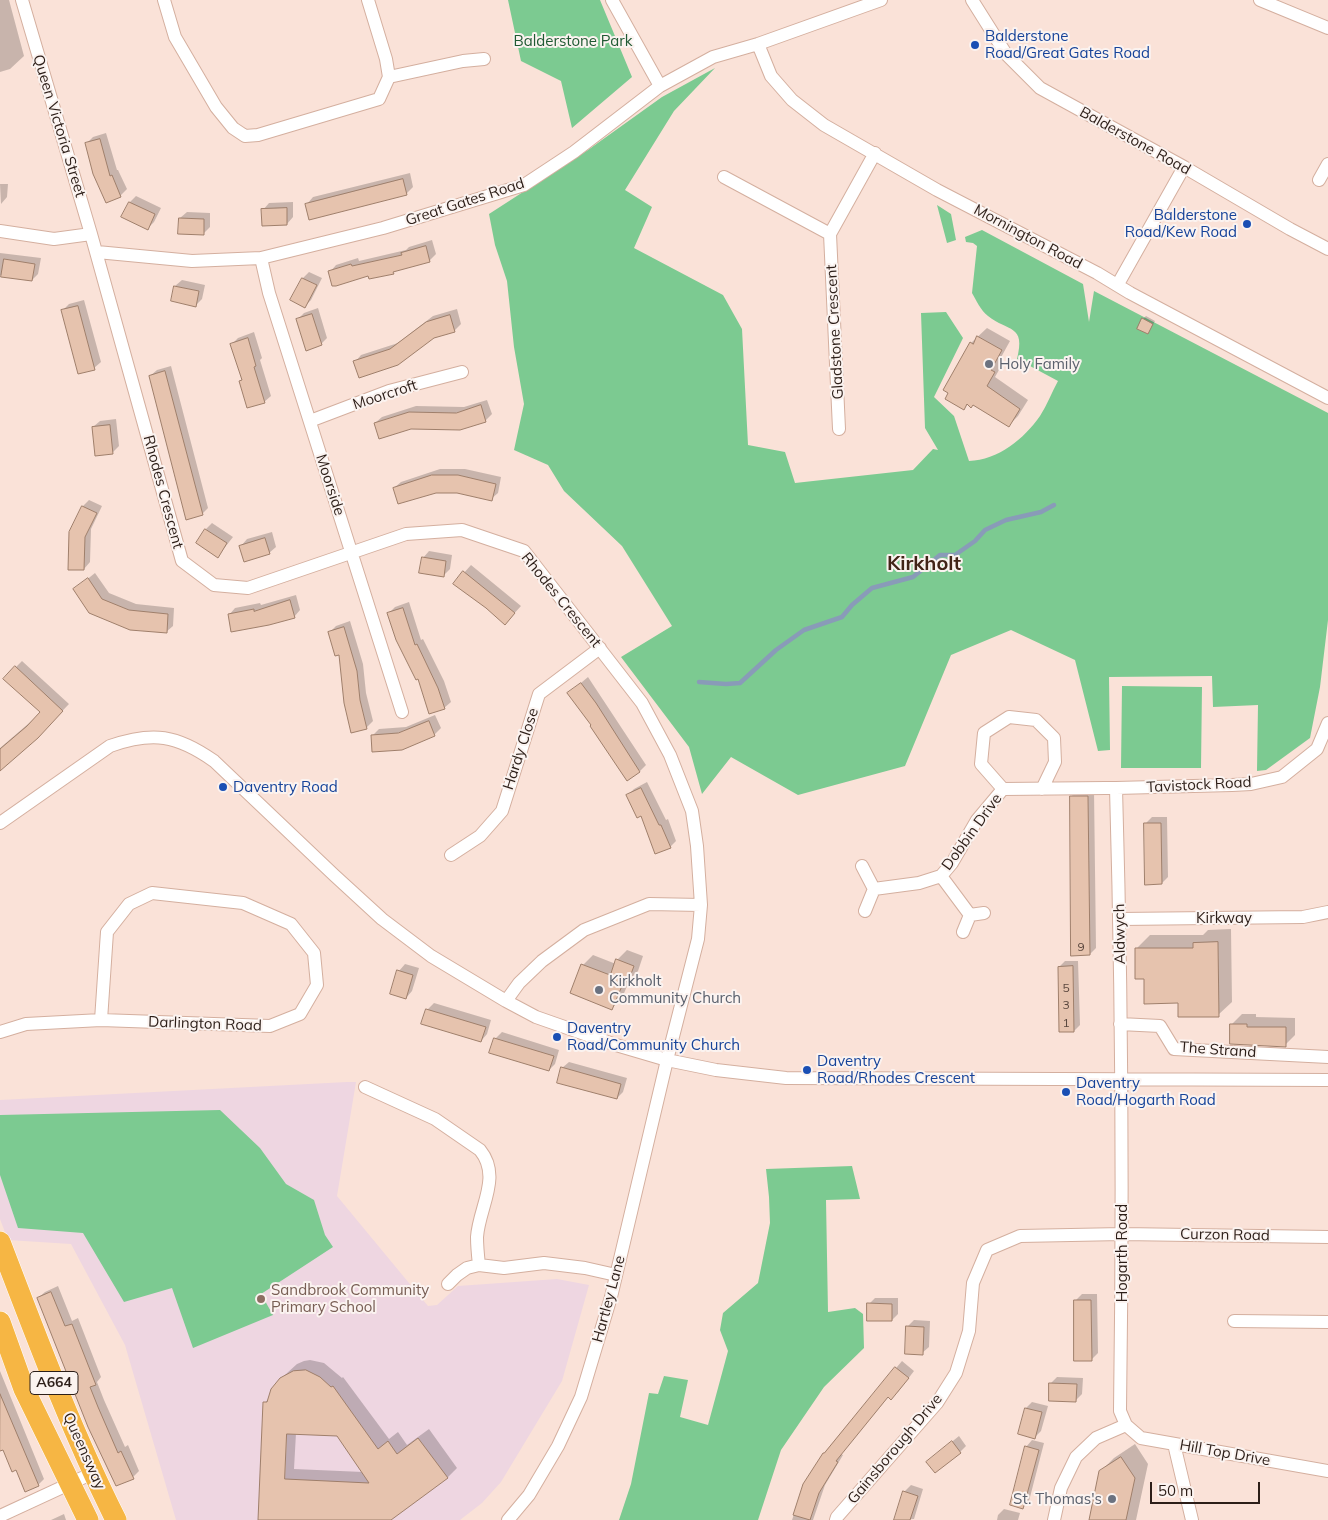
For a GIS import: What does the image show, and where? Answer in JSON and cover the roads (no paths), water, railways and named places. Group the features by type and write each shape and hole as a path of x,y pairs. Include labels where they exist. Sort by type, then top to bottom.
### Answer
{"highway":[{"name":"Queensway","path":"0,1242 4,1266 93,1474 116,1520"},
{"name":"Queensway","path":"0,1322 24,1389 88,1520"}],"street":[{"name":"Queen Victoria Street","path":"22,0 96,252"},
{"path":"164,0 175,37 216,107 233,128 245,136 258,135 379,99 389,77 386,59 368,0"},
{"path":"612,0 660,86"},
{"name":"Great Gates Road","path":"96,252 192,260 260,258 384,228 524,185 574,152 660,86 713,57 758,44 881,0"},
{"name":"Balderstone Road","path":"972,0 1006,54 1040,88 1328,249"},
{"path":"1260,0 1328,28"},
{"name":"Mornington Road","path":"758,44 772,76 792,100 824,126 937,190 966,203 1328,398"},
{"path":"389,77 462,60 484,59"},
{"path":"724,177 830,234 876,154"},
{"path":"1319,180 1328,164"},
{"path":"1118,284 1184,167"},
{"path":"0,230 54,239 91,234"},
{"name":"Gladstone Crescent","path":"830,234 839,429"},
{"name":"Rhodes Crescent","path":"96,252 182,561 214,585 248,588 406,534 462,530 524,551 642,703 670,755 689,803 698,846 701,905 698,939 667,1060"},
{"name":"Moorside","path":"260,258 269,292 402,712"},
{"name":"Moorcroft","path":"310,421 389,391 462,372"},
{"name":"Hardy Close","path":"451,855 480,836 502,811 539,694 600,648"},
{"path":"1008,717 1036,720 1054,738 1055,762 1042,789 1003,789 981,764 984,733 1008,717"},
{"name":"Tavistock Road","path":"1042,789 1232,786 1282,777 1317,749 1328,723"},
{"path":"0,823 110,746 129,739 148,736 179,742 202,752 214,761 382,919 431,956 506,1001 545,1020 616,1045 667,1060 716,1070 786,1078 1328,1080"},
{"name":"Aldwych","path":"1116,788 1120,919 1121,1080"},
{"name":"Dobbin Drive","path":"874,889 918,883 940,876 952,863 977,820 1003,789"},
{"path":"862,866 874,889 865,911"},
{"name":"Dobbin Drive","path":"940,876 970,915"},
{"name":"Darlington Road","path":"0,1032 26,1024 101,1020 270,1026 300,1014 317,985 314,953 291,924 244,902 152,893 129,904 107,932 101,1020"},
{"path":"506,1001 519,983 542,961 584,930 649,904 701,905"},
{"name":"Kirkway","path":"1120,919 1303,917 1328,912"},
{"path":"963,932 970,915 984,913"},
{"name":"The Strand","path":"1120,1024 1160,1026 1174,1048 1328,1057"},
{"name":"Hartley Lane","path":"508,1520 529,1495 558,1446 581,1397 602,1332 667,1060"},
{"name":"Hogarth Road","path":"1121,1080 1120,1411 1126,1425"},
{"path":"366,1087 435,1119 480,1150 486,1157 490,1177 477,1236 479,1265"},
{"name":"Curzon Road","path":"1122,1234 1328,1237"},
{"name":"Gainsborough Drive","path":"836,1520 937,1403 956,1372 968,1331 972,1282 987,1250 1020,1236 1122,1234"},
{"path":"448,1284 467,1268 479,1265 504,1268 544,1263 616,1274"},
{"path":"1234,1320 1328,1322"},
{"path":"1054,1520 1060,1488 1076,1457 1096,1438 1126,1425"},
{"name":"Hill Top Drive","path":"1126,1425 1142,1438 1328,1471"},
{"path":"1174,1444 1192,1520"},
{"path":"0,1516 93,1474"}],"waterway":[{"path":"699,682 740,683 776,650 804,630 842,617 852,605 872,588 913,577 940,555 955,555 975,541 985,530 1006,520 1041,512 1054,505"}],"place":[{"name":"Balderstone Road/Great Gates Road","path":"975,45"},
{"name":"Balderstone Road/Kew Road","path":"1247,224"},
{"name":"Holy Family","path":"989,364"},
{"name":"Daventry Road","path":"223,787"},
{"name":"Kirkholt Community Church","path":"599,990"},
{"name":"Daventry Road/Community Church","path":"557,1037"},
{"name":"Daventry Road/Rhodes Crescent","path":"807,1070"},
{"name":"Daventry Road/Hogarth Road","path":"1066,1092"},
{"name":"Sandbrook Community Primary School","path":"261,1299"},
{"name":"St. Thomas's","path":"1112,1499"}],"district":[{"name":"Kirkholt","path":"924,564"}],"park label":[{"name":"Balderstone Park","path":"573,41"}]}
